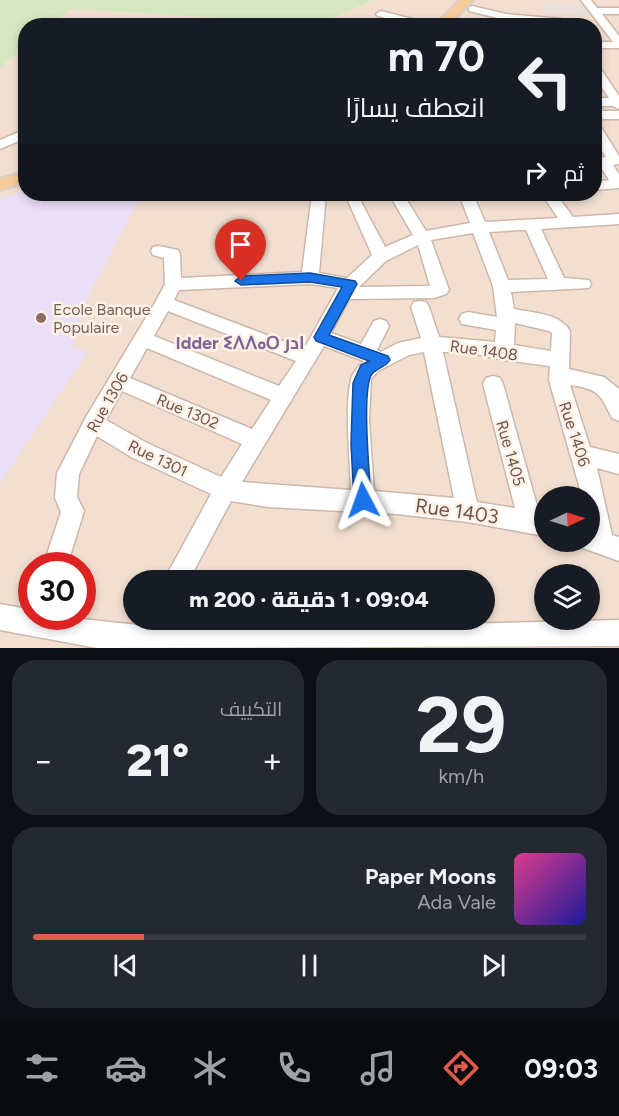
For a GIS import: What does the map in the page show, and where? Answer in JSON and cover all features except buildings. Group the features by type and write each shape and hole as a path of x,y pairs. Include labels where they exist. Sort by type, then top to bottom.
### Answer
{"main road":[{"path":"451,18 473,3"},
{"path":"461,18 473,3"},
{"path":"0,178 18,172"},
{"path":"0,185 18,179"}],"street":[{"path":"585,0 600,18"},
{"path":"473,3 498,18"},
{"path":"595,11 619,5"},
{"path":"372,18 393,8"},
{"path":"381,14 397,18"},
{"path":"602,21 619,44"},
{"path":"602,45 619,44"},
{"path":"602,86 618,107"},
{"path":"602,104 618,107"},
{"path":"602,112 618,107"},
{"path":"0,145 18,137"},
{"path":"602,146 618,184 602,185"},
{"path":"310,278 335,201"},
{"path":"341,201 381,256"},
{"path":"173,284 310,278 347,289 434,292 440,290 422,237 400,201"},
{"path":"469,201 502,286 506,320 504,353"},
{"path":"554,201 569,222"},
{"path":"181,570 225,490 321,337 347,289 381,256 422,237 447,230 619,219"},
{"path":"531,224 559,285"},
{"name":"Rue 1306","path":"60,552 73,511 66,498 68,473 93,423 173,284 172,254 159,251"},
{"path":"502,286 583,284"},
{"path":"164,303 308,358"},
{"path":"420,307 432,344 468,511"},
{"path":"468,320 506,320"},
{"name":"Rue 1406","path":"506,320 555,325 561,331 559,368 604,544"},
{"path":"321,337 374,356 380,326"},
{"path":"143,339 284,397"},
{"name":"Rue 1408","path":"363,500 359,444 361,383 374,356 432,344 465,345 504,353 559,368 601,385 612,392 619,412"},
{"name":"Rue 1302","path":"118,381 257,441"},
{"name":"Rue 1405","path":"493,384 534,514"},
{"name":"Rue 1301","path":"93,423 139,450 225,490"},
{"path":"581,455 619,464"},
{"name":"Rue 1403","path":"225,490 268,496 363,500 468,511 534,522"},
{"path":"0,617 18,619"},
{"path":"75,630 97,635 209,643 398,644 619,633"}],"shaded area":[{"path":"373,0 619,0 619,648 0,648 0,68 18,53 18,201 602,201 602,18 333,18"},
{"path":"543,2 586,7 593,17 540,12"},
{"path":"71,9 220,18 60,18"},
{"name":"Ecole Banque Populaire","path":"18,193 18,201 138,201 92,288 72,347 87,353 0,483 0,199"}],"green space":[{"path":"0,0 373,0 333,18 220,18 71,9 60,18 18,18 18,53 0,68"}],"place":[{"name":"Ecole Banque Populaire","path":"41,318"}],"district":[{"name":"Idder ⵉⴷⴷⴰⵔ ادر","path":"240,343"}],"route":[{"path":"241,281 310,278 350,284 321,337 383,360 367,370 362,376 361,383 359,444 363,500"}]}
